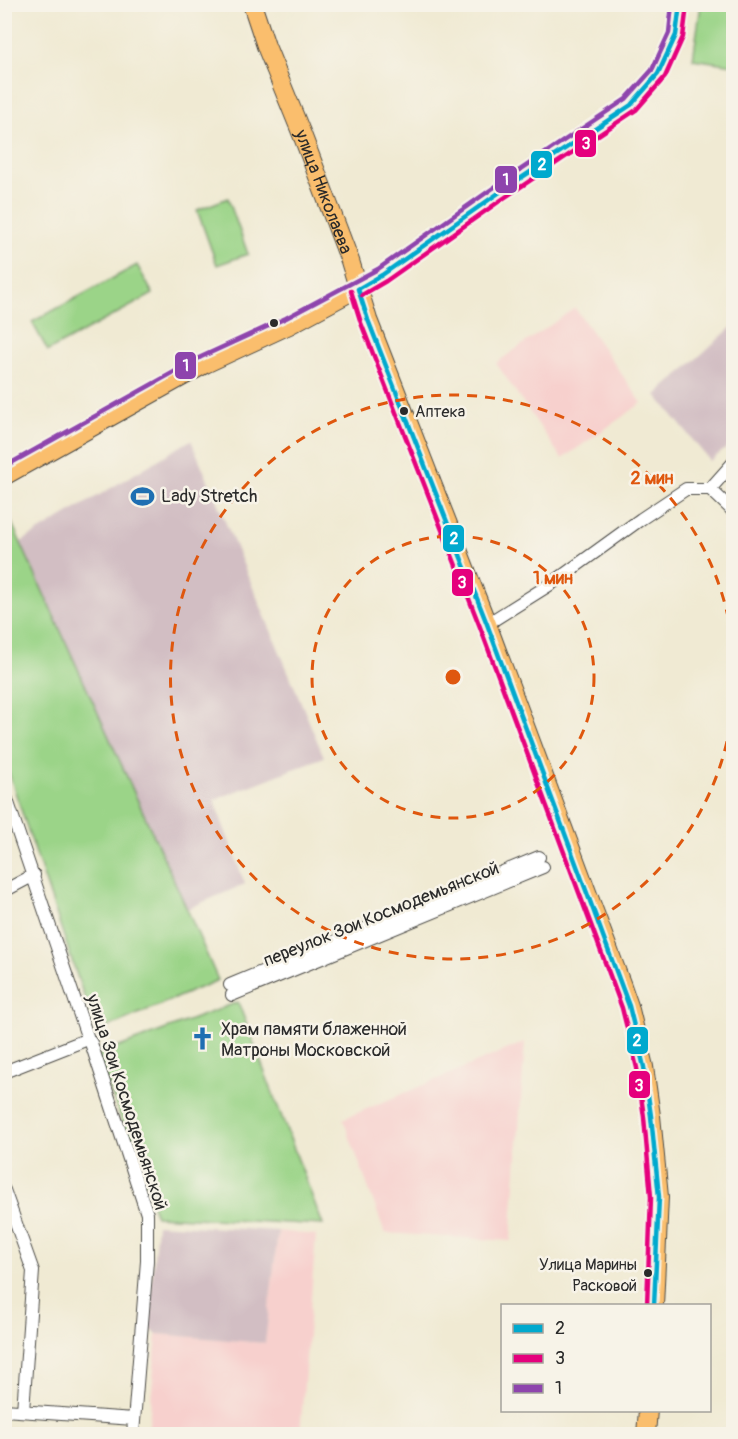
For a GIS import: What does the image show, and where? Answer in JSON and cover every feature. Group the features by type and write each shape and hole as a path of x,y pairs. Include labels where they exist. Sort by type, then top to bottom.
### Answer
{"main road":[{"name":"улица Николаева","path":"252,4 266,46 350,261 368,320 487,624 629,1006 644,1067 658,1185 654,1304"},
{"path":"4,476 205,364 289,325 382,275 500,192 631,105 658,74 676,35 680,4"},
{"path":"646,1434 648,1412"}],"street":[{"path":"710,489 734,462"},
{"path":"487,624 554,582 686,489 710,489 734,513"},
{"name":"улица Зои Космодемьянской","path":"4,791 91,1043 147,1215 147,1262 133,1434"},
{"name":"переулок Зои Космодемьянской","path":"231,990 541,862"},
{"path":"4,891 34,875"},
{"path":"4,1072 88,1039"},
{"path":"4,1190 33,1271 23,1411"},
{"path":"4,1410 135,1419"}],"shaded area":[{"path":"575,308 642,403 562,459 496,363"},
{"path":"733,326 733,443 710,461 656,395"},
{"path":"191,440 324,757 214,800 245,884 187,909 21,542"},
{"path":"525,1042 511,1241 385,1233 343,1119"},
{"path":"157,1224 278,1231 265,1343 157,1334 148,1327"},
{"path":"278,1231 316,1235 300,1434 148,1434 157,1334 265,1343"}],"green space":[{"path":"701,5 733,5 733,65 693,59"},
{"path":"228,198 248,254 217,265 197,210"},
{"path":"137,265 153,294 48,351 32,322"},
{"path":"4,506 218,980 96,1032 5,762"},
{"path":"238,1002 323,1225 156,1216 98,1055"}],"transit line":[{"name":"1","path":"4,467 201,357 286,318 378,269 626,99 652,70 669,33 672,4"},
{"name":"2","path":"358,289 382,275 500,192 631,105 658,74 676,35 680,4"},
{"name":"3","path":"362,295 386,281 504,198 636,110 665,77 683,37 687,5"},
{"name":"2","path":"358,289 368,320 487,624 629,1006 644,1067 659,1197 654,1304"},
{"name":"3","path":"351,291 361,323 480,627 622,1008 637,1068 651,1197 647,1304"}],"place":[{"name":"Аптека","path":"404,411"},
{"name":"Lady Stretch","path":"143,496"},
{"name":"Храм памяти блаженной Матроны Московской","path":"203,1039"},
{"name":"Улица Марины Расковой","path":"648,1273"}]}
